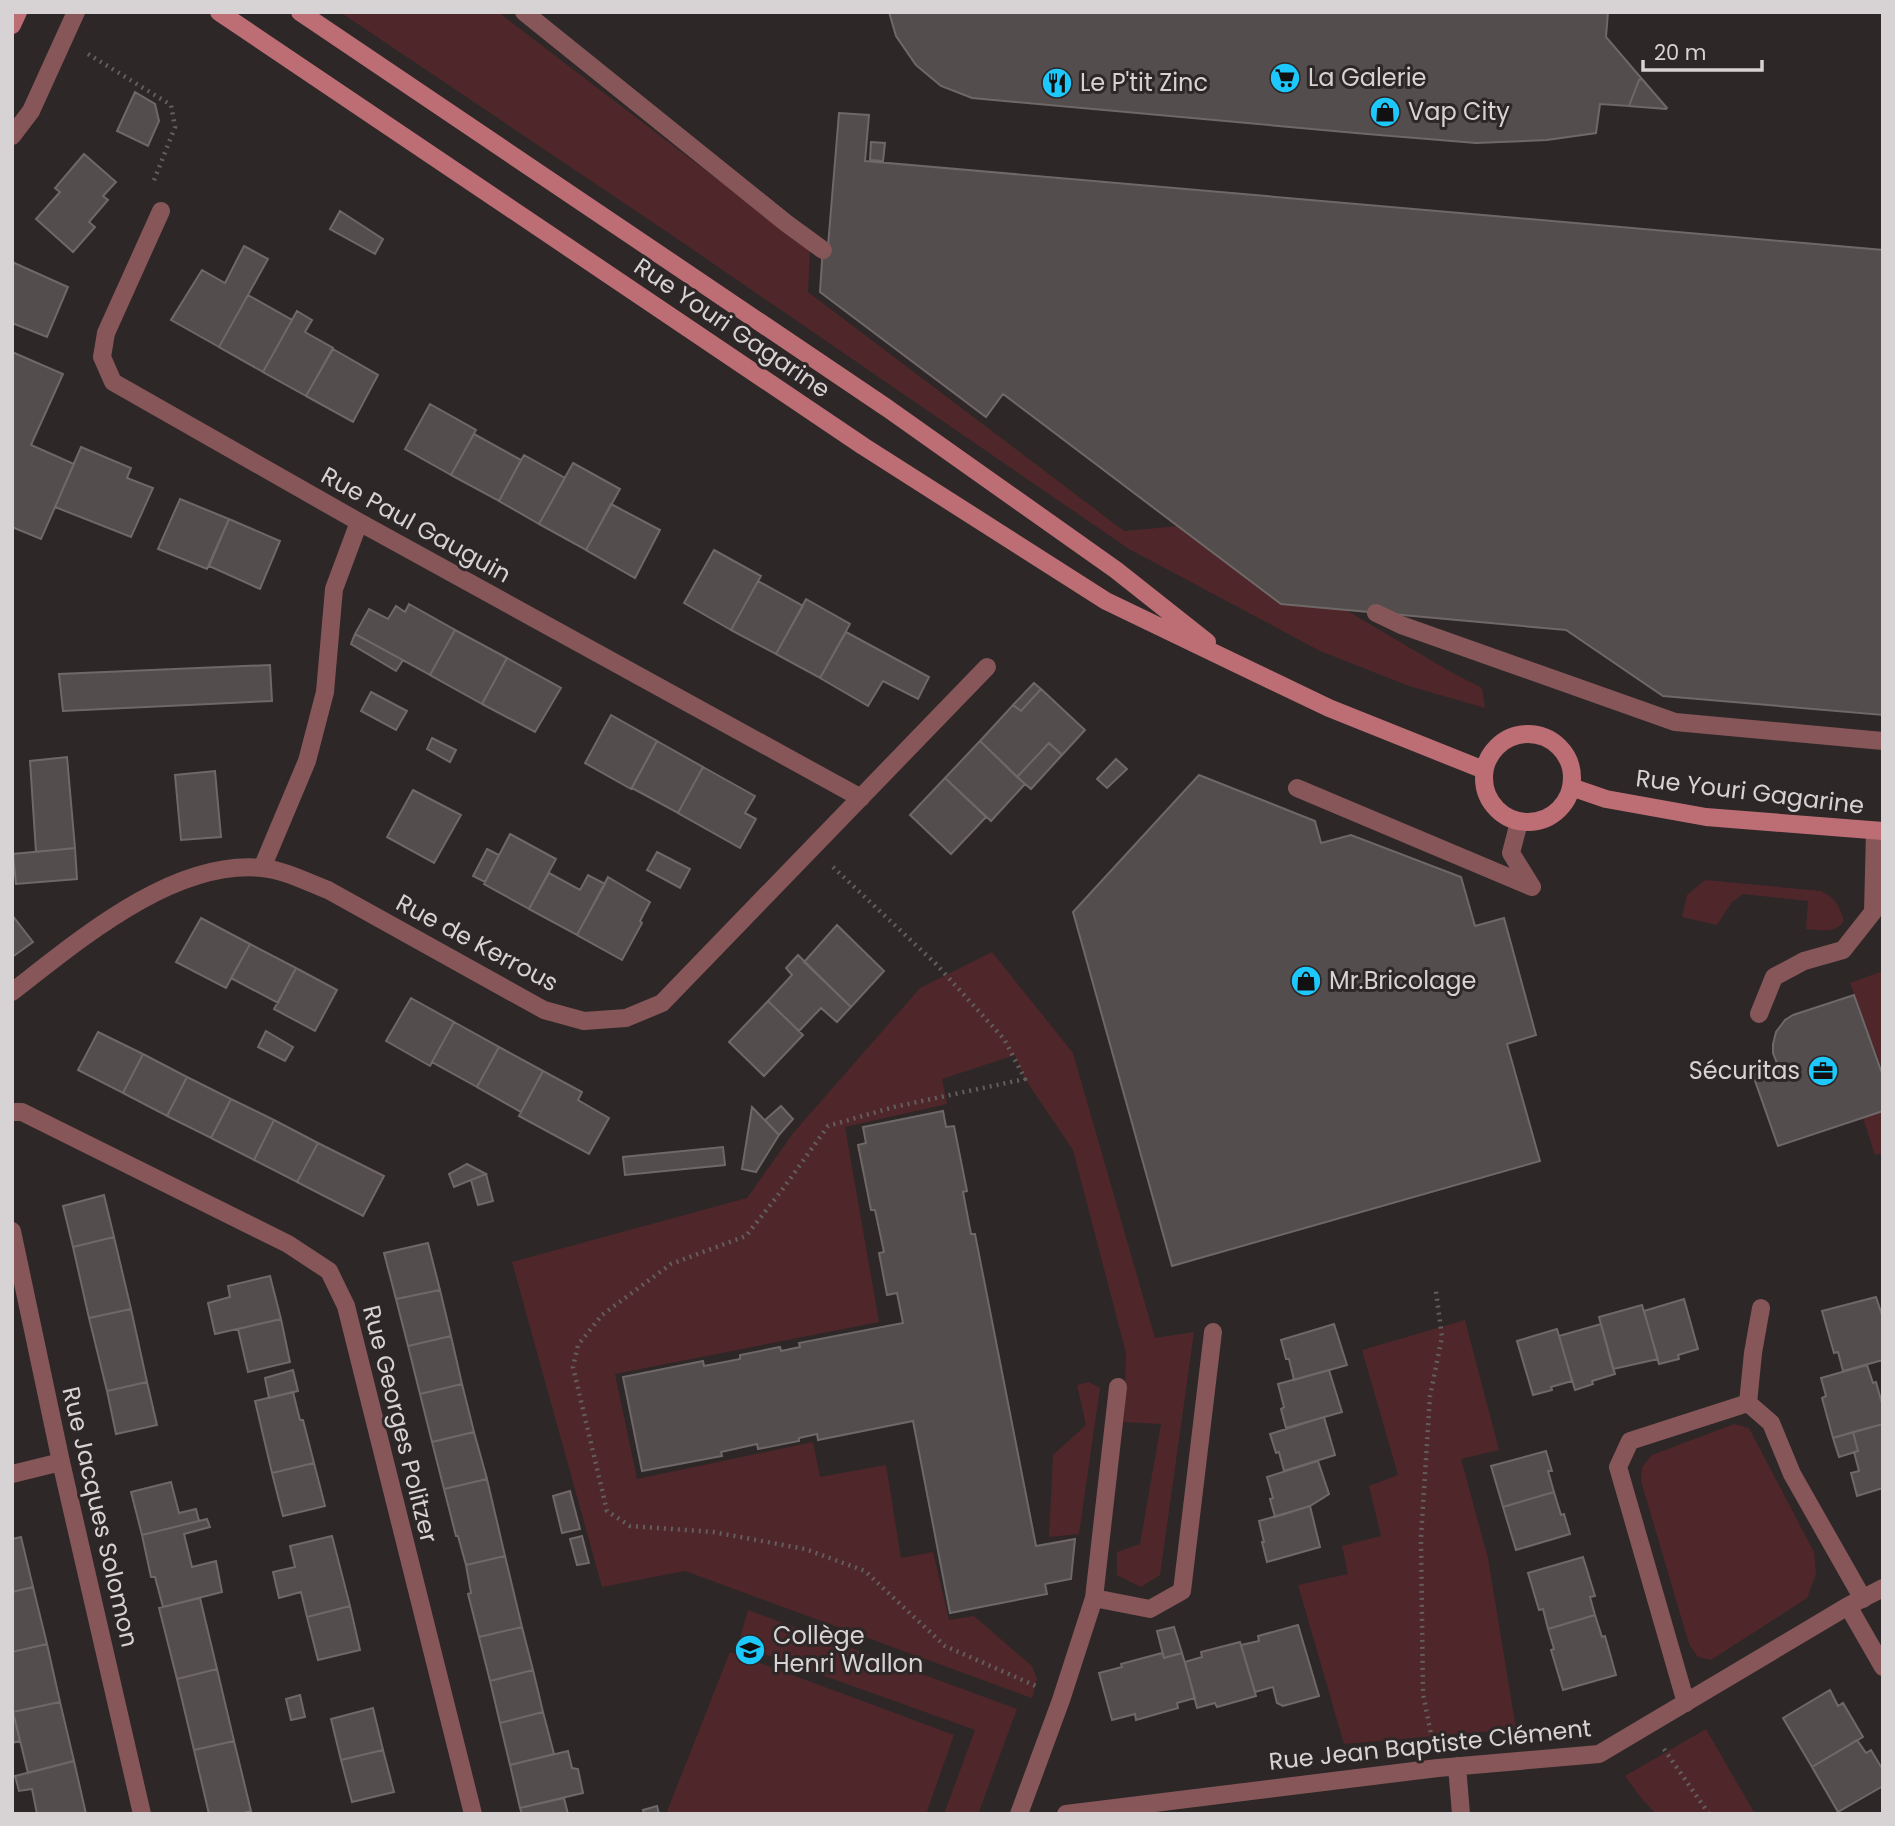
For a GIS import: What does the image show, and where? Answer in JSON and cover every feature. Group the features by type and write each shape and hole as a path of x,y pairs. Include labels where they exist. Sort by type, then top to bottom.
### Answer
{"street":[{"path":"12,25 18,12"},
{"path":"12,136 31,111 76,12"},
{"name":"Rue Youri Gagarine","path":"219,12 886,461 1106,601 1329,708 1484,770"},
{"name":"Rue Youri Gagarine","path":"300,12 887,408 1116,570 1232,661"},
{"path":"524,12 823,250"},
{"name":"Rue Paul Gauguin","path":"161,211 106,333 102,357 113,382 359,522 861,798"},
{"path":"262,868 307,761 325,692 334,589 359,522"},
{"path":"1376,612 1413,630 1675,722 1883,741"},
{"name":"Rue de Kerrous","path":"12,992 74,944 142,898 195,876 229,869 262,868 297,877 328,890 544,1010 584,1021 626,1018 662,1003 987,667"},
{"path":"1526,734 1541,736 1555,743 1565,755 1571,769 1572,787 1562,806 1553,815 1531,823 1519,822 1506,817 1487,797 1484,770 1492,751 1507,739 1526,734"},
{"name":"Rue Youri Gagarine","path":"1572,787 1606,799 1706,817 1879,831"},
{"path":"1297,788 1532,887 1511,853 1519,822"},
{"path":"1759,1014 1774,977 1804,961 1843,950 1878,917 1879,831"},
{"name":"Rue Georges Politzer","path":"12,1112 22,1112 288,1244 328,1271 346,1306 473,1814"},
{"name":"Rue Jacques Solomon","path":"12,1231 61,1462 142,1814"},
{"path":"1748,1403 1762,1308"},
{"path":"1094,1598 1150,1609 1182,1591 1213,1332"},
{"path":"1020,1814 1094,1598 1118,1387"},
{"path":"1748,1403 1771,1423 1792,1474 1856,1602 1883,1667"},
{"path":"1686,1703 1618,1467 1630,1441 1748,1403"},
{"path":"12,1474 61,1462"},
{"name":"Rue Jean Baptiste Clément","path":"1066,1814 1438,1768 1600,1754 1883,1587"},
{"path":"1457,1766 1461,1814"}],"path":[{"path":"64,38 170,105 175,127 144,205 161,211"},
{"path":"812,848 945,974 1004,1039 1025,1079 894,1107 828,1126 746,1236 671,1265 602,1315 579,1345 573,1367 607,1511 630,1526 713,1532 805,1549 865,1571 945,1646 1031,1683 1061,1700"},
{"path":"1436,1291 1442,1337 1430,1396 1421,1537 1423,1694 1438,1768"},
{"path":"1647,1726 1709,1814"}],"shaded area":[{"path":"340,12 498,12 810,250 808,292 1124,531 1179,526 1281,604 1346,610 1482,688 1485,708 1409,686 1320,651 1129,549 673,236"},
{"path":"1705,880 1821,891 1836,903 1844,921 1832,930 1806,929 1808,901 1743,894 1732,902 1717,925 1682,917 1687,895"},
{"path":"992,952 1073,1053 1155,1338 1194,1332 1160,1575 1141,1587 1117,1575 1117,1552 1140,1544 1161,1424 1124,1422 1126,1353 1073,1150 1025,1079 1015,1055 942,1079 947,1104 845,1127 879,1322 615,1374 637,1479 813,1442 820,1477 886,1465 901,1558 933,1552 949,1620 974,1616 1032,1666 1037,1679 1032,1698 685,1571 602,1587 512,1262 747,1198 794,1132 920,988"},
{"path":"1883,971 1883,1071 1850,983"},
{"path":"1883,1111 1883,1153 1875,1155 1863,1118"},
{"path":"1465,1320 1499,1450 1461,1459 1488,1558 1516,1729 1344,1744 1298,1585 1348,1574 1342,1546 1381,1536 1369,1486 1398,1475 1362,1350"},
{"path":"1089,1382 1100,1388 1079,1534 1049,1537 1053,1455 1086,1425 1077,1385"},
{"path":"1734,1424 1749,1428 1814,1552 1816,1574 1807,1598 1711,1660 1698,1657 1689,1644 1641,1481 1642,1467 1652,1455"},
{"path":"748,1610 1017,1709 978,1814 944,1814 975,1730 738,1645"},
{"path":"730,1652 954,1735 926,1814 666,1814"},
{"path":"1706,1729 1755,1814 1656,1814 1625,1776"}],"building":[{"name":"La Galerie","path":"889,12 1608,12 1606,37 1642,79 1639,80 1629,106 1600,104 1596,133 1547,140 1476,143 1367,134 972,98 941,86 916,65 896,36"},
{"path":"1642,79 1666,109 1629,106 1639,80"},
{"path":"135,92 155,104 159,121 148,146 117,131"},
{"path":"839,113 869,115 865,161 1883,250 1883,715 1663,696 1566,630 1281,604 1003,394 986,417 820,292 823,246 828,246"},
{"path":"871,142 885,143 883,161 870,160"},
{"path":"84,154 116,182 103,196 108,200 89,222 95,227 73,252 36,219 60,192 55,188"},
{"path":"340,211 383,239 375,254 330,229"},
{"path":"244,246 268,259 219,347 171,320 202,270 225,283"},
{"path":"12,262 68,287 47,337 12,323"},
{"path":"248,295 292,320 263,372 219,347"},
{"path":"297,311 312,320 305,332 333,348 306,396 263,372"},
{"path":"333,349 378,375 353,422 306,396"},
{"path":"12,352 63,374 31,445 74,464 41,539 12,527"},
{"path":"430,404 476,430 451,475 405,449"},
{"path":"474,434 521,460 499,501 451,475"},
{"path":"81,447 131,468 127,478 153,488 131,537 55,507"},
{"path":"524,455 565,478 539,524 499,501"},
{"path":"573,463 620,489 586,550 539,524"},
{"path":"180,499 229,519 207,569 158,549"},
{"path":"611,504 660,530 635,578 586,550"},
{"path":"229,519 280,541 260,589 209,566"},
{"path":"714,550 761,576 731,630 684,603"},
{"path":"758,581 803,606 776,654 731,630"},
{"path":"806,599 850,624 820,678 776,654"},
{"path":"409,604 455,630 430,675 355,634 369,609 388,619 396,606 405,612"},
{"path":"455,630 507,658 482,704 430,675"},
{"path":"846,632 929,677 918,699 883,681 868,706 820,678"},
{"path":"355,634 403,660 396,671 351,644"},
{"path":"507,658 561,688 535,732 482,704"},
{"path":"270,665 272,701 63,711 59,674"},
{"path":"1034,683 1041,689 1021,711 1013,705"},
{"path":"1041,689 1085,730 1062,755 1049,743 1017,777 980,741 1013,705 1021,711"},
{"path":"371,692 407,711 396,730 361,711"},
{"path":"611,715 657,741 631,789 585,763"},
{"path":"432,738 456,750 450,762 427,749"},
{"path":"657,741 703,767 678,813 632,788"},
{"path":"980,741 1025,784 991,821 945,778"},
{"path":"1049,743 1062,755 1031,789 1017,777"},
{"path":"67,757 75,848 36,852 30,761"},
{"path":"1116,759 1127,769 1107,788 1097,779"},
{"path":"703,767 755,796 745,813 756,819 740,848 678,813"},
{"path":"215,771 221,837 181,840 175,775"},
{"name":"Mr.Bricolage","path":"1199,775 1315,821 1321,843 1351,835 1461,877 1475,926 1504,918 1536,1035 1507,1044 1540,1161 1172,1266 1073,912"},
{"path":"945,778 986,817 951,854 910,815"},
{"path":"413,790 461,815 434,863 387,837"},
{"path":"510,834 556,859 529,909 484,884"},
{"path":"75,848 77,879 16,884 13,854"},
{"path":"487,849 499,855 485,882 473,876"},
{"path":"657,852 690,869 680,888 647,870"},
{"path":"549,873 580,890 588,875 605,884 577,935 529,909"},
{"path":"608,877 650,902 622,960 577,935"},
{"path":"12,915 33,942 12,957"},
{"path":"201,918 250,944 226,988 176,962"},
{"path":"837,925 884,971 851,1007 804,962"},
{"path":"250,944 296,968 278,1003 231,978"},
{"path":"798,955 851,1007 837,1022 821,1008 799,1031 768,1001 792,975 786,968"},
{"path":"296,968 337,990 315,1031 274,1009"},
{"name":"Sécuritas","path":"1854,995 1883,1076 1883,1111 1778,1146 1753,1075 1778,1066 1773,1044 1776,1032 1785,1020"},
{"path":"411,998 454,1022 430,1066 386,1041"},
{"path":"768,1001 803,1035 764,1076 729,1042"},
{"path":"454,1022 499,1047 477,1087 432,1062"},
{"path":"266,1031 293,1047 285,1061 258,1047"},
{"path":"98,1032 143,1054 123,1093 78,1070"},
{"path":"499,1047 543,1071 521,1112 477,1087"},
{"path":"143,1054 187,1077 167,1116 123,1093"},
{"path":"543,1071 582,1092 578,1100 609,1118 589,1154 519,1116"},
{"path":"187,1077 231,1099 211,1138 167,1116"},
{"path":"231,1099 274,1120 254,1160 211,1138"},
{"path":"781,1106 793,1119 779,1135 765,1120"},
{"path":"752,1107 779,1135 756,1172 742,1169"},
{"path":"943,1111 946,1127 954,1126 967,1191 963,1192 971,1234 975,1234 1036,1546 1075,1539 1071,1579 1045,1584 1047,1594 950,1613 913,1421 818,1440 817,1434 799,1438 799,1441 758,1449 757,1444 721,1452 722,1456 642,1471 623,1377 703,1361 704,1366 740,1359 740,1355 780,1347 781,1351 800,1347 799,1343 903,1323 897,1293 887,1295 879,1253 884,1252 875,1210 871,1210 858,1145 866,1143 863,1127"},
{"path":"274,1120 318,1143 297,1182 254,1160"},
{"path":"318,1143 384,1176 363,1216 297,1182"},
{"path":"723,1147 725,1165 625,1175 623,1157"},
{"path":"467,1164 486,1174 454,1187 449,1174"},
{"path":"486,1174 493,1201 478,1205 471,1180"},
{"path":"104,1195 114,1237 73,1247 63,1206"},
{"path":"114,1237 131,1309 89,1318 73,1247"},
{"path":"428,1243 440,1290 396,1299 384,1253"},
{"path":"270,1276 281,1319 215,1334 208,1303 230,1297 228,1286"},
{"path":"440,1290 451,1336 408,1346 396,1299"},
{"path":"1876,1297 1883,1318 1883,1360 1843,1371 1838,1352 1834,1353 1822,1311"},
{"path":"1684,1299 1698,1349 1678,1355 1679,1359 1659,1364 1644,1311"},
{"path":"1642,1305 1658,1359 1613,1369 1599,1317"},
{"path":"131,1309 147,1382 107,1391 89,1318"},
{"path":"281,1319 290,1362 248,1372 238,1329"},
{"path":"1334,1324 1347,1365 1294,1380 1281,1340"},
{"path":"1601,1324 1615,1374 1575,1390 1559,1336"},
{"path":"1557,1329 1572,1381 1533,1395 1517,1341"},
{"path":"451,1336 462,1384 420,1394 408,1346"},
{"path":"1867,1365 1873,1383 1876,1382 1883,1407 1883,1424 1833,1438 1822,1398 1826,1396 1821,1378"},
{"path":"293,1370 298,1391 269,1398 265,1378"},
{"path":"1329,1370 1342,1412 1286,1428 1278,1384"},
{"path":"147,1382 157,1425 116,1434 107,1391"},
{"path":"462,1384 474,1432 432,1442 420,1394"},
{"path":"293,1392 314,1463 272,1473 255,1401"},
{"path":"1324,1417 1335,1455 1284,1471 1270,1434"},
{"path":"1883,1424 1883,1488 1857,1496 1851,1473 1859,1471 1853,1432"},
{"path":"474,1432 487,1479 444,1489 432,1442"},
{"path":"1853,1432 1858,1451 1839,1457 1833,1438"},
{"path":"1546,1451 1554,1492 1503,1507 1491,1466"},
{"path":"1318,1461 1329,1494 1310,1506 1275,1517 1267,1477"},
{"path":"314,1463 325,1506 283,1516 272,1473"},
{"path":"487,1479 505,1556 466,1565 444,1489"},
{"path":"171,1482 179,1513 196,1509 199,1521 142,1535 131,1492"},
{"path":"570,1491 580,1529 562,1533 553,1496"},
{"path":"1554,1492 1570,1534 1516,1550 1503,1507"},
{"path":"1310,1506 1320,1547 1267,1562 1259,1521"},
{"path":"207,1519 210,1527 184,1534 192,1567 216,1561 222,1592 163,1607 155,1577 151,1577 142,1535"},
{"path":"332,1536 350,1606 307,1617 301,1592 279,1598 273,1572 295,1567 290,1546"},
{"path":"582,1536 589,1563 577,1565 570,1539"},
{"path":"21,1537 33,1587 12,1592 12,1539"},
{"path":"505,1556 522,1627 479,1637 468,1594 471,1593 466,1565"},
{"path":"1583,1557 1595,1596 1590,1597 1595,1615 1548,1629 1528,1573"},
{"path":"33,1587 47,1644 12,1652 12,1592"},
{"path":"200,1598 217,1669 177,1679 159,1608"},
{"path":"350,1606 360,1650 318,1660 307,1617"},
{"path":"1595,1615 1602,1637 1605,1636 1616,1675 1563,1690 1551,1650 1554,1649 1548,1629"},
{"path":"1298,1625 1319,1696 1283,1706 1277,1703 1273,1687 1255,1692 1241,1645 1259,1641 1258,1636"},
{"path":"522,1627 533,1670 490,1681 479,1637"},
{"path":"1174,1627 1182,1653 1164,1658 1157,1631"},
{"path":"1240,1642 1256,1696 1217,1707 1215,1703 1197,1708 1185,1662 1202,1657 1201,1652"},
{"path":"47,1644 60,1702 13,1712 12,1652"},
{"path":"1162,1653 1164,1658 1182,1653 1195,1698 1177,1703 1178,1708 1136,1720 1135,1714 1112,1720 1099,1673"},
{"path":"217,1669 234,1741 194,1750 177,1679"},
{"path":"533,1670 543,1712 500,1723 490,1681"},
{"path":"1830,1690 1838,1706 1843,1703 1863,1737 1812,1767 1783,1718"},
{"path":"300,1695 305,1717 291,1720 286,1699"},
{"path":"60,1702 74,1761 28,1773 13,1712"},
{"path":"373,1708 383,1750 341,1760 331,1719"},
{"path":"543,1712 554,1754 510,1765 500,1723"},
{"path":"12,1713 20,1741 12,1743"},
{"path":"1857,1740 1866,1753 1871,1750 1883,1770 1883,1786 1838,1812 1812,1767"},
{"path":"234,1741 251,1811 241,1814 209,1814 194,1750"},
{"path":"383,1750 394,1792 352,1802 341,1760"},
{"path":"568,1751 572,1768 578,1769 583,1793 520,1808 510,1765"},
{"path":"74,1761 86,1814 37,1814 32,1789 19,1791 15,1776"},
{"path":"564,1798 568,1814 522,1814 520,1808"},
{"path":"657,1806 659,1814 644,1814 643,1810"}],"place":[{"name":"La Galerie","path":"1285,78"},
{"name":"Le P'tit Zinc","path":"1057,83"},
{"name":"Vap City","path":"1385,112"},
{"name":"Mr.Bricolage","path":"1306,981"},
{"name":"Sécuritas","path":"1823,1071"},
{"name":"Collège Henri Wallon","path":"750,1650"}]}
